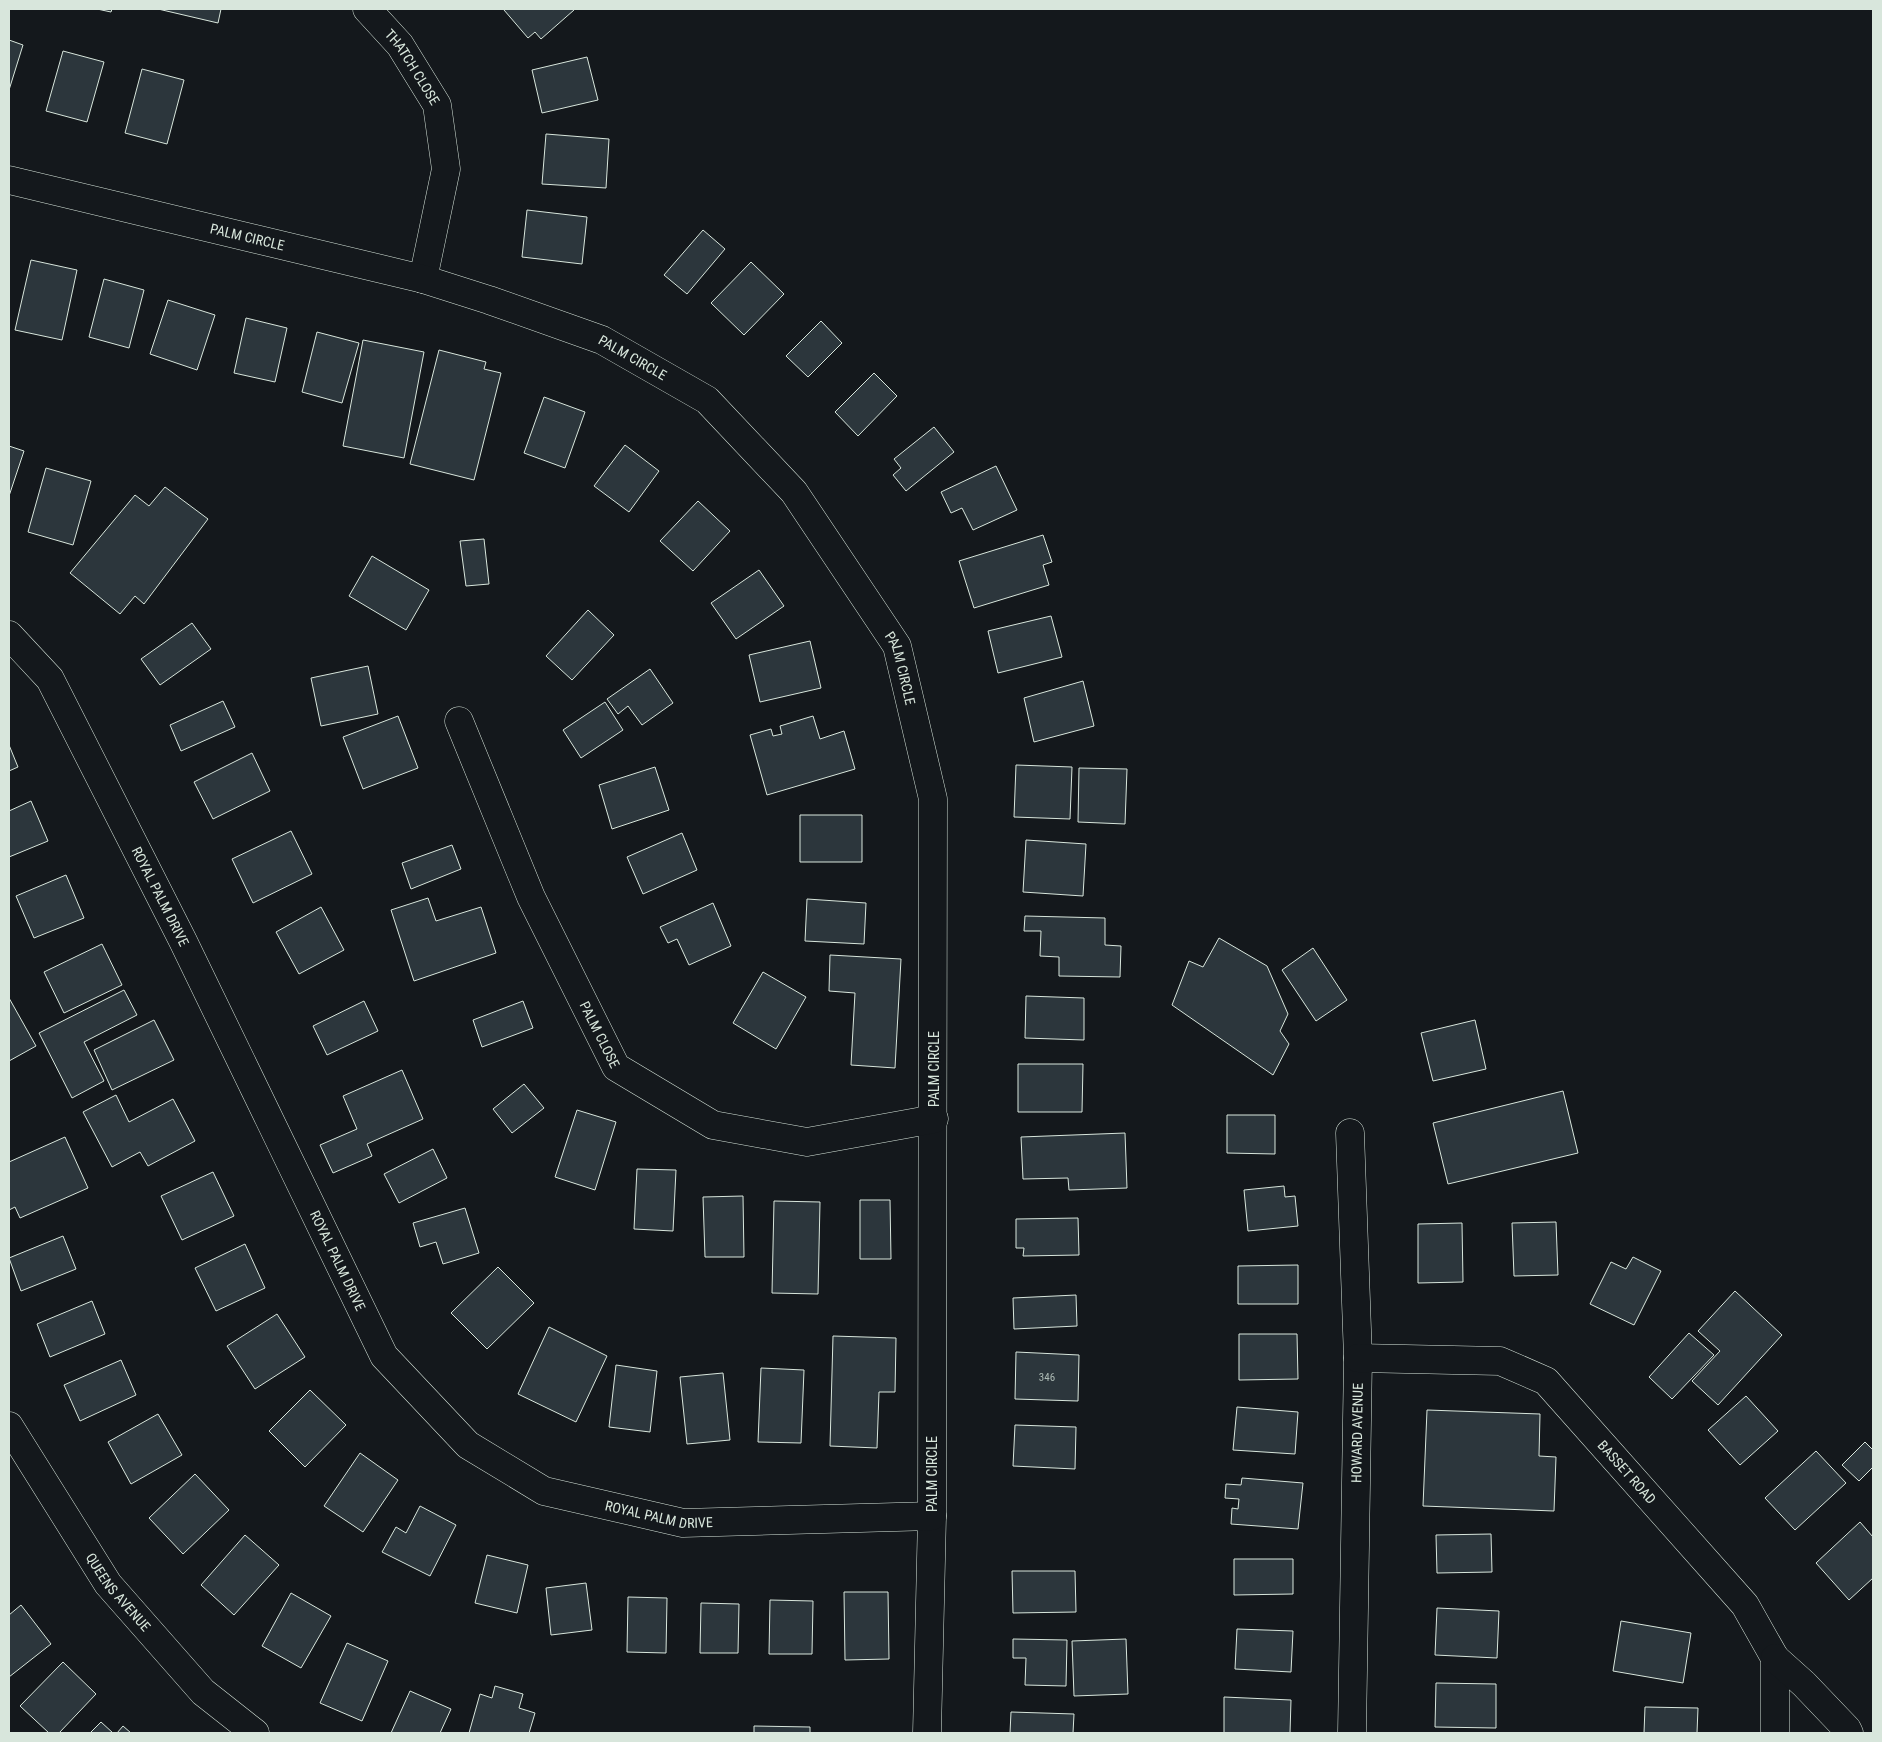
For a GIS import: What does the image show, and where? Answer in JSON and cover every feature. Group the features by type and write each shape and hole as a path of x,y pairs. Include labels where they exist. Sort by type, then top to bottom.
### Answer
{"street":[{"name":"THATCH CLOSE","path":"367,9 400,45 438,105 446,170 423,279"},
{"name":"PALM CIRCLE","path":"9,180 423,279 602,340 707,400 794,492 897,646 933,799 932,1516 927,1733"},
{"name":"ROYAL PALM DRIVE","path":"9,635 50,678 183,941 384,1356 468,1445 544,1491 683,1522 932,1516"},
{"name":"PALM CLOSE","path":"459,721 531,897 616,1067 713,1125 807,1142 934,1119"},
{"name":"HOWARD AVENUE","path":"1350,1133 1358,1358 1352,1733"},
{"name":"BASSET ROAD","path":"1358,1358 1500,1361 1546,1381 1745,1605 1775,1658 1775,1733"},
{"name":"QUEENS AVENUE","path":"9,1426 108,1584 203,1692 255,1733"},
{"path":"1775,1658 1804,1684 1849,1733"}],"building":[{"path":"97,9 112,9 111,12"},
{"path":"158,9 221,9 218,23"},
{"path":"504,10 574,10 541,39 535,32 528,38"},
{"path":"9,40 23,45 9,90"},
{"path":"63,51 104,62 87,122 46,111"},
{"path":"587,57 598,100 542,113 532,70"},
{"path":"142,69 184,80 167,144 125,133"},
{"path":"546,134 609,139 606,188 542,184"},
{"path":"527,210 587,217 582,264 522,257"},
{"path":"703,230 725,249 687,294 664,275"},
{"path":"31,260 77,270 62,340 15,330"},
{"path":"751,262 784,294 744,335 711,303"},
{"path":"104,279 144,290 129,348 89,337"},
{"path":"168,300 215,315 197,370 150,354"},
{"path":"246,318 287,328 275,382 234,373"},
{"path":"821,321 842,343 808,377 786,356"},
{"path":"317,332 359,343 342,403 302,392"},
{"path":"363,340 424,352 404,458 343,446"},
{"path":"439,350 486,362 484,369 501,373 474,480 410,464"},
{"path":"874,373 897,396 858,436 835,412"},
{"path":"544,397 585,412 565,468 524,453"},
{"path":"934,427 954,452 906,491 893,475 901,468 894,459"},
{"path":"625,445 659,471 629,512 594,486"},
{"path":"9,446 24,451 9,496"},
{"path":"996,466 1017,510 973,530 962,508 951,513 941,492"},
{"path":"46,468 91,481 73,545 28,532"},
{"path":"165,487 208,519 144,604 135,596 120,614 70,573 135,495 149,506"},
{"path":"698,501 730,531 693,571 660,541"},
{"path":"1043,535 1052,562 1043,565 1049,585 974,608 959,561"},
{"path":"484,539 489,584 466,586 460,541"},
{"path":"372,556 429,590 406,630 349,596"},
{"path":"759,570 784,606 736,639 711,603"},
{"path":"588,610 614,635 572,680 546,656"},
{"path":"1051,616 1062,657 998,673 988,631"},
{"path":"192,623 211,649 160,685 141,659"},
{"path":"810,641 821,688 760,702 749,655"},
{"path":"368,666 378,714 321,726 311,678"},
{"path":"650,669 673,703 642,725 628,706 618,714 607,699"},
{"path":"1083,681 1094,726 1034,742 1024,698"},
{"path":"223,701 235,727 181,751 170,725"},
{"path":"605,702 623,730 581,758 563,730"},
{"path":"398,716 418,768 363,789 343,737"},
{"path":"813,716 820,739 844,731 855,769 767,795 750,735 771,729 773,736 782,734 780,726"},
{"path":"9,745 18,767 9,771"},
{"path":"252,753 270,791 213,819 194,782"},
{"path":"1016,765 1072,767 1070,819 1014,817"},
{"path":"655,767 669,810 612,829 599,785"},
{"path":"1079,768 1127,769 1125,824 1078,822"},
{"path":"31,801 48,841 9,857 9,811"},
{"path":"800,815 862,815 862,862 800,862"},
{"path":"291,831 312,874 253,903 232,859"},
{"path":"682,833 697,870 643,894 627,857"},
{"path":"1026,840 1086,844 1083,896 1023,892"},
{"path":"452,845 461,869 411,889 402,863"},
{"path":"66,875 84,918 34,938 16,896"},
{"path":"428,898 436,921 481,907 496,953 414,981 391,910"},
{"path":"807,899 866,903 864,944 805,941"},
{"path":"713,903 731,946 689,965 677,939 668,943 660,927"},
{"path":"321,907 344,950 299,974 276,932"},
{"path":"1025,916 1105,918 1105,945 1121,946 1120,977 1059,976 1059,957 1040,956 1041,931 1024,931"},
{"path":"1219,938 1267,966 1288,1014 1280,1031 1289,1044 1273,1075 1172,1005 1189,961 1203,967"},
{"path":"102,944 122,985 64,1013 44,972"},
{"path":"1313,948 1347,1000 1316,1021 1282,970"},
{"path":"830,955 901,959 895,1068 851,1065 855,993 829,991"},
{"path":"763,972 806,997 776,1049 733,1023"},
{"path":"124,990 137,1015 84,1042 104,1081 72,1098 39,1033"},
{"path":"1026,996 1084,998 1084,1040 1025,1038"},
{"path":"9,998 36,1046 9,1061"},
{"path":"364,1001 378,1031 327,1055 313,1026"},
{"path":"523,1001 533,1028 482,1047 473,1020"},
{"path":"154,1020 174,1060 112,1090 94,1050"},
{"path":"1475,1020 1486,1069 1433,1081 1421,1033"},
{"path":"1018,1064 1083,1064 1082,1112 1018,1112"},
{"path":"402,1070 423,1119 367,1144 372,1156 333,1173 320,1145 357,1129 343,1096"},
{"path":"524,1084 544,1108 512,1133 493,1109"},
{"path":"1563,1091 1578,1153 1448,1184 1433,1123"},
{"path":"116,1095 129,1122 173,1099 195,1141 148,1166 140,1152 112,1167 83,1112"},
{"path":"577,1110 616,1122 595,1190 555,1177"},
{"path":"1227,1115 1275,1115 1275,1154 1227,1153"},
{"path":"1125,1133 1127,1188 1069,1190 1068,1178 1023,1179 1021,1137"},
{"path":"65,1137 88,1188 20,1218 15,1207 9,1210 9,1162"},
{"path":"433,1149 447,1178 399,1203 384,1174"},
{"path":"637,1169 676,1170 673,1231 634,1229"},
{"path":"213,1172 234,1216 182,1240 161,1196"},
{"path":"1284,1186 1285,1197 1295,1196 1298,1226 1248,1231 1244,1190"},
{"path":"743,1196 744,1257 705,1257 703,1197"},
{"path":"860,1200 890,1200 891,1259 860,1259"},
{"path":"774,1201 820,1202 818,1294 772,1293"},
{"path":"465,1208 479,1253 443,1264 436,1242 420,1247 413,1223"},
{"path":"1078,1218 1079,1255 1023,1256 1024,1248 1016,1248 1016,1219"},
{"path":"1556,1222 1558,1275 1514,1276 1512,1223"},
{"path":"1462,1223 1463,1282 1418,1283 1418,1224"},
{"path":"63,1236 76,1269 21,1291 9,1258"},
{"path":"245,1244 265,1288 216,1311 195,1268"},
{"path":"1633,1257 1661,1271 1634,1325 1590,1304 1611,1262 1626,1269"},
{"path":"1298,1265 1298,1304 1238,1304 1238,1266"},
{"path":"498,1267 534,1303 487,1349 451,1313"},
{"path":"1735,1291 1782,1335 1718,1405 1692,1381 1720,1351 1698,1331"},
{"path":"1076,1295 1077,1326 1014,1329 1013,1298"},
{"path":"92,1301 105,1334 50,1357 37,1324"},
{"path":"277,1314 305,1357 255,1389 227,1346"},
{"path":"549,1327 607,1356 576,1422 518,1394"},
{"path":"1689,1333 1714,1355 1672,1399 1649,1377"},
{"path":"1239,1334 1297,1334 1298,1379 1239,1380"},
{"path":"833,1336 896,1338 895,1392 879,1392 877,1448 830,1446"},
{"path":"1016,1352 1079,1355 1078,1401 1015,1399"},
{"path":"121,1360 136,1395 80,1421 64,1385"},
{"path":"616,1365 657,1371 650,1432 609,1427"},
{"path":"761,1368 804,1370 801,1443 758,1442"},
{"path":"723,1373 730,1440 687,1444 680,1377"},
{"path":"310,1390 346,1425 305,1467 269,1431"},
{"path":"1746,1396 1778,1431 1740,1465 1708,1430"},
{"path":"1237,1407 1298,1412 1295,1454 1233,1450"},
{"path":"1427,1410 1540,1414 1539,1456 1556,1457 1554,1511 1423,1506"},
{"path":"158,1414 182,1455 131,1484 108,1442"},
{"path":"1015,1425 1076,1427 1075,1469 1013,1466"},
{"path":"1865,1442 1873,1450 1873,1467 1859,1481 1842,1465"},
{"path":"1816,1451 1846,1483 1795,1530 1765,1498"},
{"path":"360,1453 398,1480 363,1532 324,1506"},
{"path":"195,1474 229,1510 183,1554 149,1518"},
{"path":"1242,1478 1303,1483 1298,1529 1231,1524 1232,1508 1238,1509 1239,1499 1225,1498 1226,1484 1241,1485"},
{"path":"420,1506 456,1525 430,1576 382,1552 396,1527 406,1533"},
{"path":"1860,1522 1873,1537 1873,1578 1849,1600 1816,1563"},
{"path":"1491,1534 1492,1572 1437,1573 1436,1535"},
{"path":"245,1535 279,1565 234,1615 201,1585"},
{"path":"487,1555 528,1565 517,1613 475,1603"},
{"path":"1234,1559 1293,1559 1293,1594 1234,1595"},
{"path":"1012,1571 1075,1571 1076,1612 1013,1613"},
{"path":"586,1583 592,1630 551,1635 546,1588"},
{"path":"844,1592 888,1592 889,1659 845,1660"},
{"path":"291,1593 331,1616 301,1668 262,1646"},
{"path":"628,1597 667,1598 666,1653 627,1652"},
{"path":"770,1600 813,1601 812,1654 769,1654"},
{"path":"701,1603 739,1604 738,1653 700,1653"},
{"path":"21,1605 51,1644 9,1677 9,1615"},
{"path":"1437,1608 1499,1611 1497,1658 1435,1655"},
{"path":"1621,1621 1691,1633 1683,1683 1613,1671"},
{"path":"1237,1629 1293,1631 1291,1672 1235,1669"},
{"path":"1013,1639 1067,1640 1066,1686 1025,1685 1026,1658 1013,1658"},
{"path":"1126,1639 1128,1694 1074,1696 1072,1641"},
{"path":"347,1643 388,1661 362,1721 320,1703"},
{"path":"63,1662 96,1694 59,1733 49,1733 20,1706"},
{"path":"1436,1683 1496,1684 1496,1728 1435,1727"},
{"path":"495,1686 523,1694 519,1708 535,1713 529,1733 469,1733 480,1694 492,1698"},
{"path":"410,1691 451,1709 440,1733 391,1733"},
{"path":"1224,1697 1291,1700 1290,1733 1224,1733"},
{"path":"1645,1707 1698,1708 1697,1733 1644,1733"},
{"path":"1011,1712 1074,1714 1073,1733 1010,1733"},
{"path":"101,1722 113,1733 90,1733"},
{"path":"123,1726 131,1733 117,1733"},
{"path":"754,1726 810,1727 810,1733 754,1733"}]}
